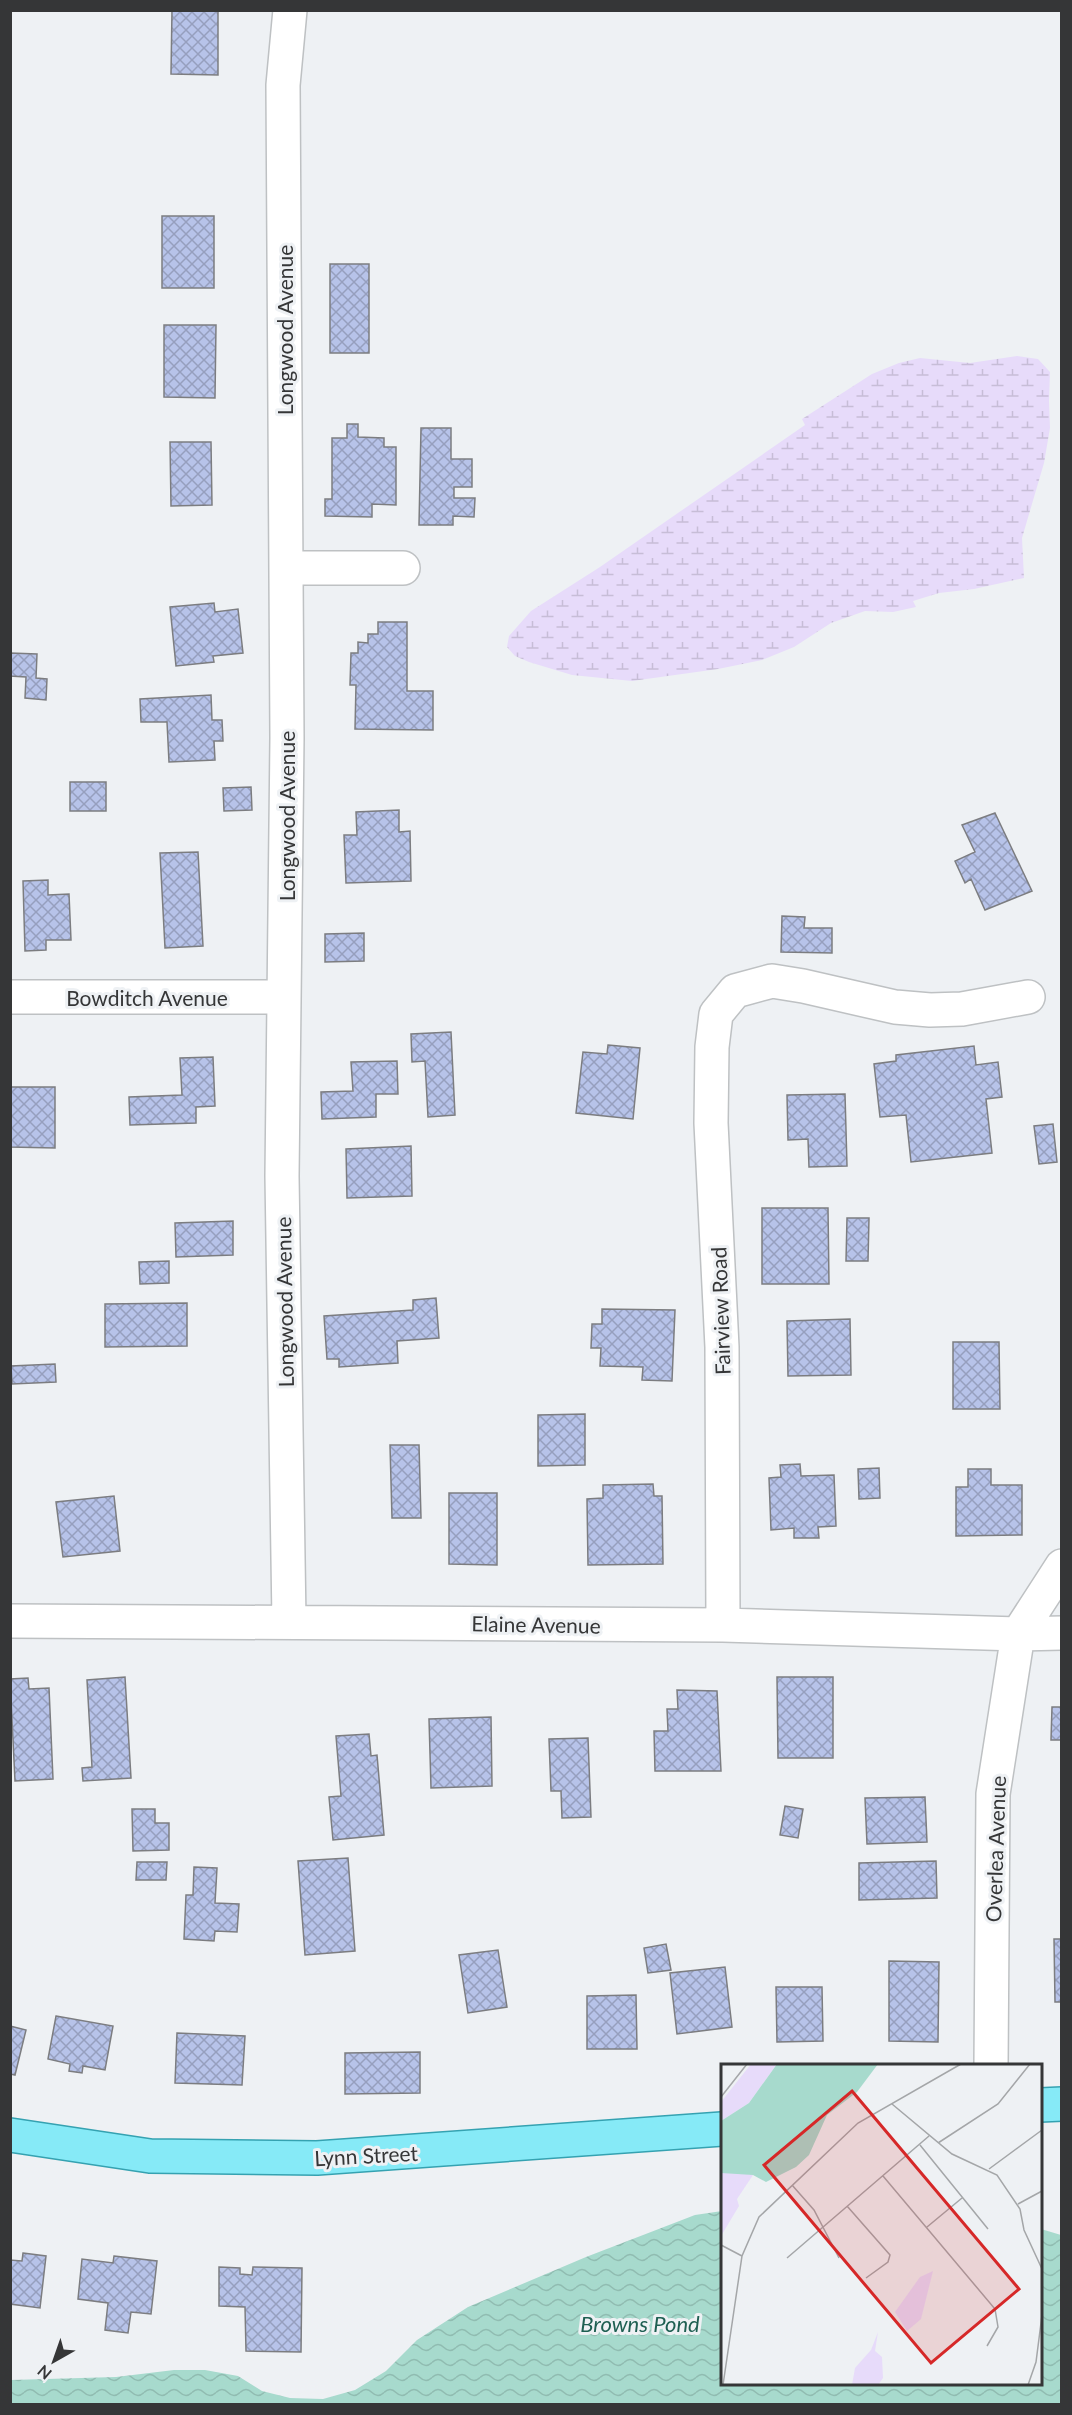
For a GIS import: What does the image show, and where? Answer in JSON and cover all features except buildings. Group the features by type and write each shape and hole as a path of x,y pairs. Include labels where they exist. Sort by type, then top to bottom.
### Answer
{"main road":[{"path":"1042,2105 1062,2104"},
{"name":"Lynn Street","path":"10,2134 150,2156 317,2158 721,2129"}],"street":[{"name":"Longwood Avenue","path":"289,1621 282,1176 287,750 283,85 290,10"},
{"path":"286,568 403,568"},
{"name":"Fairview Road","path":"723,1625 722,1347 711,1112 712,1047 716,1014 735,991 772,981 895,1007 930,1010 962,1009 1028,997"},
{"name":"Bowditch Avenue","path":"10,997 284,997"},
{"path":"1018,1634 1062,1566"},
{"name":"Elaine Avenue","path":"10,1621 723,1625 1018,1634 1062,1633"},
{"name":"Overlea Avenue","path":"991,2064 993,1794 1018,1634"}],"green space":[{"path":"1017,356 1038,359 1050,372 1050,428 1044,463 1022,538 1024,578 974,589 939,593 913,601 916,607 893,612 865,611 831,623 794,647 762,660 718,669 632,681 572,675 515,656 507,647 509,636 531,611 600,567 805,425 802,419 872,374 899,363 920,358 970,363"}],"water":[{"name":"Browns Pond","path":"721,2211 721,2385 1042,2385 1042,2229 1061,2235 1061,2404 11,2404 11,2380 116,2377 174,2370 205,2370 238,2376 262,2391 290,2398 323,2399 355,2390 386,2371 417,2340 468,2307 586,2257 695,2215"}]}
